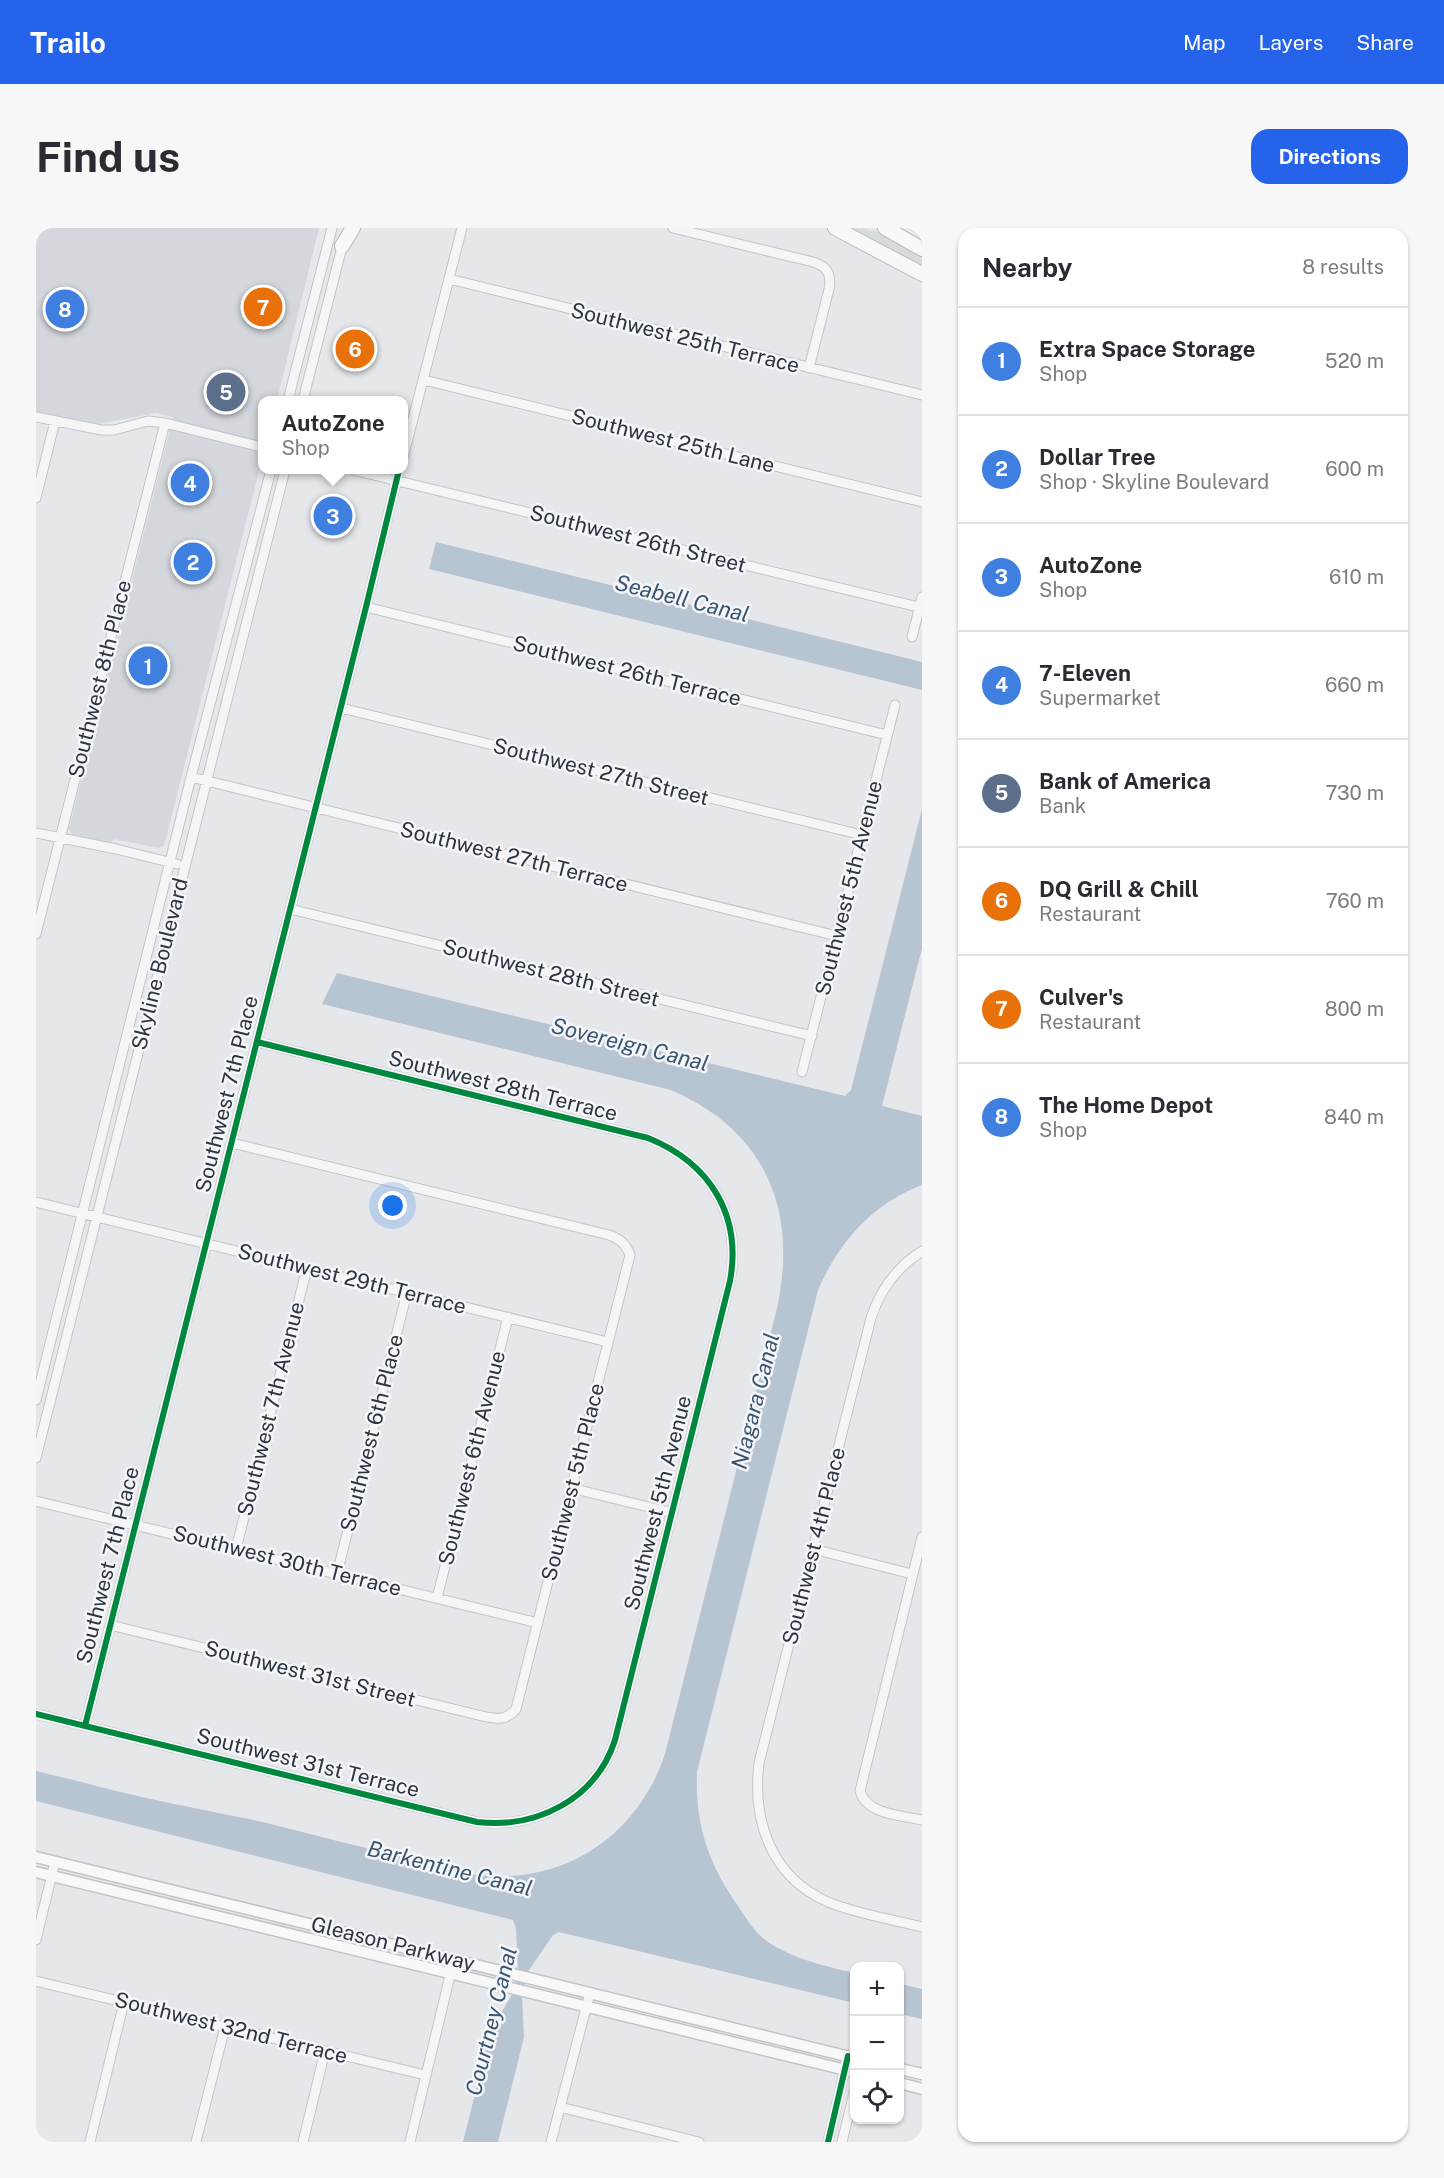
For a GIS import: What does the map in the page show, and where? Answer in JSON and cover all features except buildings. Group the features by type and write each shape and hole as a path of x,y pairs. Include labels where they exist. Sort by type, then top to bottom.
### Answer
{"highway":[{"path":"342,246 353,228"},
{"path":"835,228 922,274"},
{"path":"885,228 922,249"}],"main road":[{"name":"Gleason Parkway","path":"36,1857 850,2057"},
{"name":"Gleason Parkway","path":"36,1872 850,2071"},
{"path":"904,2070 922,2074"},
{"path":"904,2084 922,2088"}],"street":[{"path":"289,396 332,228"},
{"path":"304,396 346,228"},
{"path":"408,439 462,228"},
{"path":"673,228 813,262 828,271 831,280 809,368"},
{"name":"Southwest 25th Terrace","path":"449,279 922,395"},
{"name":"Southwest 25th Lane","path":"424,380 922,502"},
{"path":"36,417 101,430 114,430 148,421 165,423 258,446"},
{"path":"36,498 55,422"},
{"name":"Southwest 8th Place","path":"36,934 165,423"},
{"name":"Skyline Boulevard","path":"36,1400 191,777 270,474"},
{"name":"Skyline Boulevard","path":"36,1458 284,474"},
{"name":"Southwest 26th Street","path":"370,474 921,608"},
{"name":"Southwest 7th Place","path":"85,1726 398,474"},
{"path":"912,637 922,597"},
{"name":"Southwest 26th Terrace","path":"366,608 888,735"},
{"name":"Southwest 5th Avenue","path":"802,1072 895,705"},
{"name":"Southwest 27th Street","path":"341,708 862,835"},
{"name":"Southwest 27th Terrace","path":"191,777 837,936"},
{"path":"36,833 116,849 185,867"},
{"name":"Southwest 28th Street","path":"290,909 812,1036"},
{"name":"Southwest 28th Terrace","path":"257,1042 648,1138 677,1152 693,1164 720,1198"},
{"name":"Southwest 5th Place","path":"232,1143 609,1235 627,1247 630,1255 516,1709 511,1716"},
{"name":"Southwest 5th Avenue","path":"570,1801 597,1775 612,1750 673,1513 732,1271 733,1251 730,1228 720,1198"},
{"path":"36,1202 83,1214"},
{"name":"Southwest 29th Terrace","path":"83,1214 608,1342"},
{"name":"Southwest 4th Place","path":"922,1251 895,1274 874,1307 759,1770 757,1802 763,1831 776,1857 798,1882 840,1907 922,1927"},
{"name":"Southwest 7th Avenue","path":"236,1549 307,1268"},
{"name":"Southwest 6th Place","path":"337,1574 407,1292"},
{"name":"Southwest 6th Avenue","path":"437,1598 508,1317"},
{"path":"571,1488 673,1513"},
{"name":"Southwest 30th Terrace","path":"36,1501 538,1623"},
{"path":"922,1537 860,1791 862,1800 875,1809 922,1821"},
{"path":"813,1549 912,1574"},
{"name":"Southwest 31st Street","path":"110,1625 482,1716 502,1720 511,1716"},
{"name":"Southwest 31st Terrace","path":"36,1714 477,1822 522,1821 550,1812 570,1801"},
{"path":"36,1940 55,1862"},
{"path":"410,2142 454,1959"},
{"name":"Southwest 32nd Terrace","path":"36,1981 425,2075"},
{"path":"551,2142 590,1993"},
{"path":"90,2142 124,2002"},
{"path":"196,2142 225,2027"},
{"path":"303,2142 325,2051"},
{"path":"828,2142 850,2071"},
{"path":"560,2108 699,2142"},
{"path":"842,2142 850,2112"}],"shaded area":[{"path":"36,228 319,228 278,396 258,396 258,474 166,838 163,846 158,848 114,839 110,843 74,838 69,829 173,417 155,413 88,426 36,413"},
{"path":"853,228 872,230 897,241 922,256 922,266"}],"water":[{"path":"436,542 922,662 922,690 429,569"},
{"path":"922,809 922,948 882,1106 922,1116 922,1185 888,1203 859,1227 836,1256 818,1290 697,1772 698,1809 711,1859 747,1919 756,1932 774,1946 807,1960 850,1972 850,2002 559,1932 553,1935 527,1973 522,1995 524,2037 498,2142 463,2142 491,2030 513,1993 518,1971 516,1928 513,1920 36,1801 36,1771 142,1797 271,1824 452,1870 479,1875 511,1876 541,1872 569,1862 594,1849 617,1831 637,1808 653,1783 665,1754 778,1304 783,1269 783,1235 777,1204 767,1176 751,1150 730,1127 703,1107 671,1090 322,1004 337,973 845,1096 851,1090"},
{"path":"904,1985 922,1989 922,2019 904,2015"}],"cycle path":[{"path":"85,1726 398,474"},
{"path":"36,1714 477,1822 499,1823 542,1815 579,1794 594,1779 606,1761 615,1740 730,1281 731,1234 726,1213 717,1194 689,1162 648,1138 257,1042"},
{"path":"828,2142 848,2056"}],"place":[{"name":"Culver's","path":"263,307"},
{"name":"The Home Depot","path":"65,309"},
{"name":"DQ Grill & Chill","path":"355,349"},
{"name":"Bank of America","path":"226,392"},
{"name":"7-Eleven","path":"190,483"},
{"name":"AutoZone","path":"333,516"},
{"name":"Dollar Tree","path":"193,562"},
{"name":"Extra Space Storage","path":"148,666"}],"water label":[{"name":"Seabell Canal","path":"682,598"},
{"name":"Sovereign Canal","path":"630,1044"},
{"name":"Niagara Canal","path":"755,1401"},
{"name":"Barkentine Canal","path":"450,1868"},
{"name":"Courtney Canal","path":"491,2021"}]}
